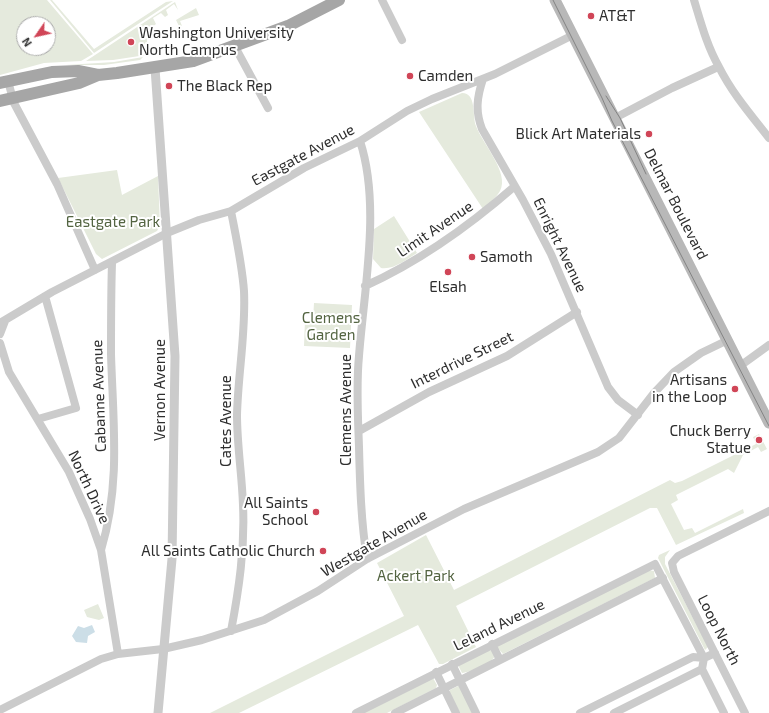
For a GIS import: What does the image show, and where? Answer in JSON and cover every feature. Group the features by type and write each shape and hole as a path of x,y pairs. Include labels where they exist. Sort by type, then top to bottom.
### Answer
{"main road":[{"path":"0,101 79,83 98,75 155,68 194,61 288,26 339,0"},
{"name":"Delmar Boulevard","path":"555,0 769,423"},
{"path":"4,82 59,72 78,71 98,75"}],"street":[{"path":"382,0 402,40"},
{"path":"694,0 706,38 718,67 739,99 769,138"},
{"name":"Eastgate Avenue","path":"3,322 45,296 95,270 112,263 167,233 199,220 231,211 304,168 360,141 407,111 435,97 483,79 573,35"},
{"path":"234,45 268,108"},
{"path":"615,118 672,88 718,67"},
{"name":"Vernon Avenue","path":"155,68 175,356 172,559 158,713"},
{"name":"Enright Avenue","path":"483,79 477,104 478,119 551,254 612,392 618,400 638,414"},
{"path":"4,82 57,184 95,270"},
{"name":"Clemens Avenue","path":"360,141 367,169 370,215 358,357 362,516 367,559"},
{"name":"Limit Avenue","path":"365,286 407,266 456,234 515,186"},
{"name":"Cates Avenue","path":"231,211 240,256 244,292 244,330 237,416 243,505 243,551 231,631"},
{"name":"Cabanne Avenue","path":"101,550 112,504 116,458 112,354 112,263"},
{"path":"38,420 76,408 45,296"},
{"name":"Interdrive Street","path":"359,431 429,392 507,356 577,312"},
{"path":"0,334 3,322"},
{"name":"Westgate Avenue","path":"0,710 101,659 118,654 163,649 231,631 264,620 292,605 367,559 464,508 598,452 619,438 654,393 674,372 701,353 728,340"},
{"name":"North Drive","path":"0,343 9,372 69,472 101,550 118,654"},
{"path":"740,366 769,345"},
{"name":"Loop North","path":"745,713 674,572 672,563 674,560 769,511"},
{"name":"Leland Avenue","path":"356,713 655,564 663,578 395,713"},
{"path":"663,578 704,658 702,669 724,713"},
{"path":"492,644 500,660"},
{"path":"580,713 693,656 704,658 715,653"},
{"path":"452,664 476,713"},
{"path":"614,713 702,669"},
{"path":"436,672 456,713"},
{"path":"657,675 664,688"}],"green space":[{"path":"0,0 47,0 93,54 81,61 44,63 0,75"},
{"path":"50,0 52,0 94,49 166,2 173,1 94,53"},
{"path":"175,2 178,10 174,4 166,10 168,15 165,17 161,13 153,18 156,24 152,27 148,34 146,55 113,60 86,61"},
{"path":"196,8 199,15 180,21 182,26 179,26 176,20"},
{"path":"143,57 140,60 104,65 66,65 114,62"},
{"path":"462,93 467,94 472,101 476,126 494,158 501,176 502,184 500,191 483,209 419,112"},
{"name":"Eastgate Park","path":"117,170 122,195 158,176 160,226 157,231 102,259 96,254 58,178"},
{"path":"394,216 417,253 395,266 381,268 373,259 374,229"},
{"name":"Clemens Garden","path":"314,303 352,305 350,348 304,346 305,320 313,320"},
{"name":"Ackert Park","path":"759,434 767,449 761,452 758,447 743,455 734,473 728,469 676,495 678,500 671,504 684,530 692,528 695,533 743,509 744,513 676,545 657,508 650,508 456,606 476,647 443,664 439,664 418,625 239,713 210,713 404,616 377,563 426,535 454,590 670,480 675,483 682,481 756,444 753,437"},
{"path":"670,550 665,557 665,564 708,647 705,650 658,558 659,555"},
{"path":"647,570 654,571 655,578 503,654 497,647 498,645"},
{"path":"98,604 104,618 99,620 87,617 84,610"},
{"path":"489,650 492,651 495,656 493,659 485,665 462,673 458,665"},
{"path":"433,678 437,685 436,688 387,713 361,713"},
{"path":"458,686 473,713 460,713 450,693 450,690"}],"shaded area":[{"path":"92,625 95,632 88,636 87,643 76,642 72,636 78,626 84,628"}],"tram line":[{"path":"553,0 612,121 769,426"},
{"path":"606,96 620,118 646,174"}],"place":[{"name":"AT&T","path":"591,16"},
{"name":"Washington University North Campus","path":"131,42"},
{"name":"Camden","path":"410,76"},
{"name":"The Black Rep","path":"169,86"},
{"name":"Blick Art Materials","path":"649,134"},
{"name":"Samoth","path":"472,257"},
{"name":"Elsah","path":"448,272"},
{"name":"Artisans in the Loop","path":"735,389"},
{"name":"Chuck Berry Statue","path":"759,440"},
{"name":"All Saints School","path":"316,512"},
{"name":"All Saints Catholic Church","path":"323,551"}]}
